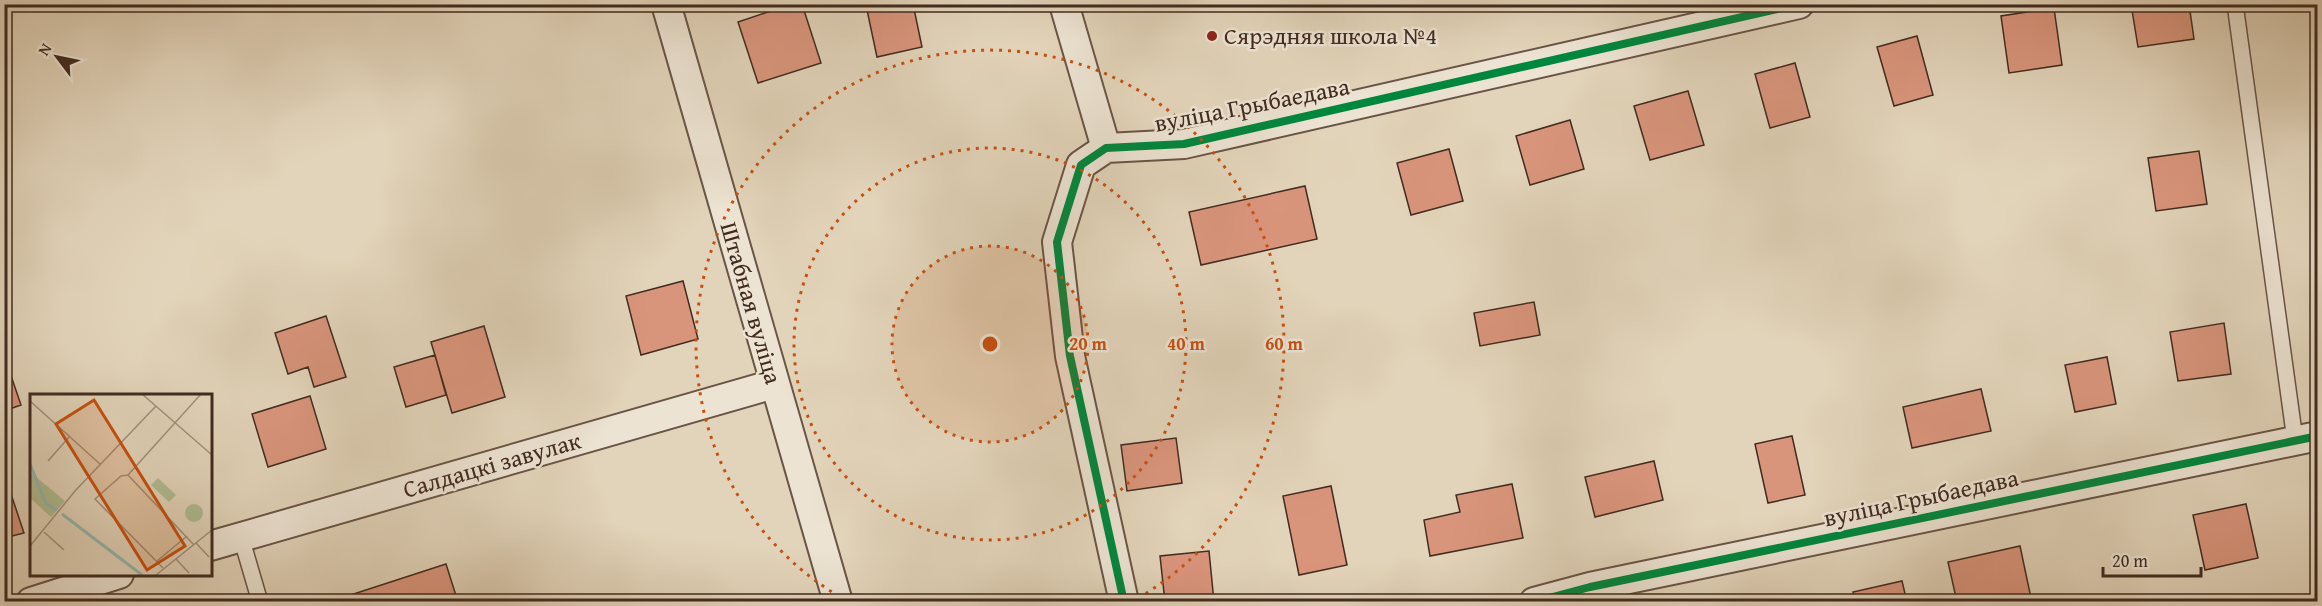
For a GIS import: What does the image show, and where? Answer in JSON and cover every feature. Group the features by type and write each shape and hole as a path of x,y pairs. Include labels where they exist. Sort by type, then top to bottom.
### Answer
{"street":[{"name":"Штабная вуліца","path":"666,4 774,384 830,566 838,602"},
{"path":"1064,4 1106,148 1081,165 1057,242 1070,356 1124,602"},
{"name":"вуліца Грыбаедава","path":"1106,148 1184,144 1799,4"},
{"name":"Салдацкі завулак","path":"212,545 774,384"},
{"name":"вуліца Грыбаедава","path":"1534,602 1613,582 2306,438"},
{"path":"31,602 113,576"}],"lane":[{"path":"2235,4 2306,438"},
{"path":"241,537 260,602"}],"building":[{"path":"792,4 802,4 821,63 758,83 738,22"},
{"path":"889,4 913,4 922,47 877,57 867,10"},
{"path":"2131,4 2189,4 2194,39 2138,47"},
{"path":"2054,8 2062,65 2009,73 2001,16"},
{"path":"1917,36 1933,95 1894,106 1877,47"},
{"path":"1795,63 1810,117 1770,128 1755,74"},
{"path":"1688,91 1704,145 1650,160 1634,106"},
{"path":"1570,120 1584,169 1530,185 1516,136"},
{"path":"1449,149 1463,201 1411,215 1397,163"},
{"path":"2199,151 2207,204 2156,211 2148,158"},
{"path":"1305,186 1317,239 1201,265 1189,212"},
{"path":"683,281 698,339 641,355 626,296"},
{"path":"1534,302 1540,335 1480,346 1474,313"},
{"path":"326,316 346,377 314,387 308,367 288,374 275,333"},
{"path":"2224,323 2231,374 2178,381 2170,332"},
{"path":"484,326 505,397 452,413 431,342"},
{"path":"435,355 446,395 406,407 394,367"},
{"path":"2107,357 2116,404 2075,412 2065,365"},
{"path":"6,361 21,405 4,411 4,362"},
{"path":"1981,389 1991,431 1912,448 1903,407"},
{"path":"310,396 326,449 268,467 252,414"},
{"path":"1792,436 1805,495 1768,503 1755,444"},
{"path":"1176,438 1182,483 1127,491 1121,445"},
{"path":"1654,461 1663,500 1595,517 1585,477"},
{"path":"4,473 24,533 4,538"},
{"path":"1512,484 1523,538 1430,556 1424,520 1460,512 1456,495"},
{"path":"1331,486 1347,565 1299,575 1283,496"},
{"path":"2246,504 2258,558 2205,570 2193,515"},
{"path":"2020,546 2031,598 2016,602 1957,602 1948,562"},
{"path":"1209,551 1214,602 1165,602 1160,556"},
{"path":"446,564 458,602 329,602"},
{"path":"1902,581 1907,602 1855,602 1853,592"}],"cycle path":[{"path":"1124,602 1070,356 1057,242 1081,165 1106,148 1184,144 1799,4"},
{"path":"1534,602 1590,587 2318,436"}],"place":[{"name":"Сярэдняя школа №4","path":"1212,36"}]}
